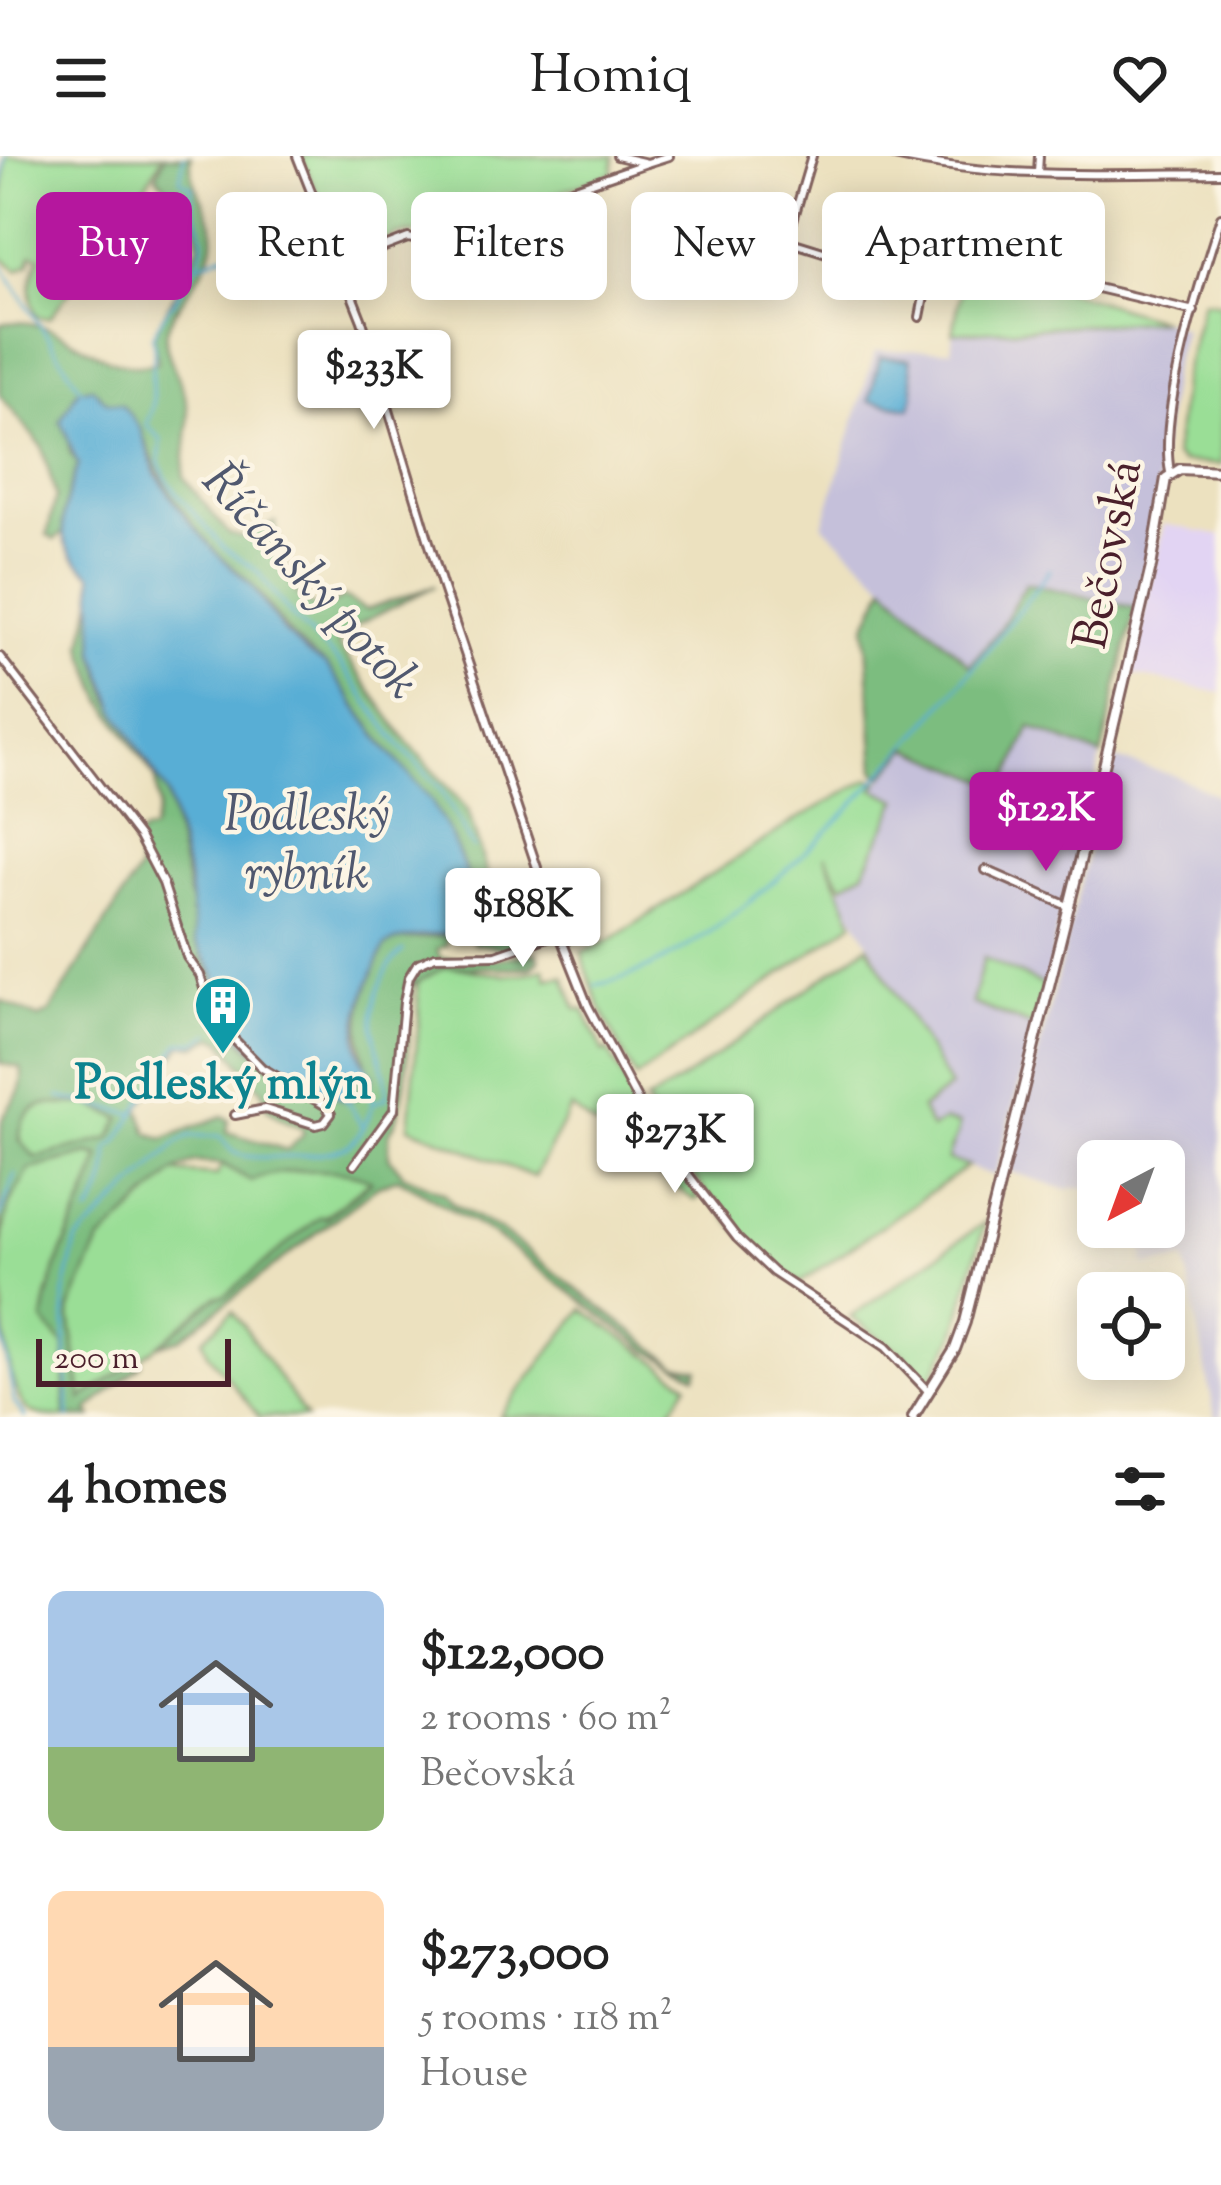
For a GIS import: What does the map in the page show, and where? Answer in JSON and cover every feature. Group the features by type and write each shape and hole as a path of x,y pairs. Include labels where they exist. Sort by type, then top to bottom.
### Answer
{"street":[{"path":"297,156 312,192"},
{"path":"387,246 408,238 454,248 535,202 669,156"},
{"path":"798,206 812,156"},
{"path":"894,156 1038,172 1221,173"},
{"path":"1038,172 1039,156"},
{"path":"615,177 618,157 647,163"},
{"name":"Bečovská","path":"913,1417 956,1349 965,1322 1150,567 1163,486 1170,472 1167,457 1177,376 1221,217"},
{"path":"1105,290 1194,311"},
{"path":"354,300 443,588 588,1006 652,1126 737,1238 773,1272 886,1347 928,1392"},
{"path":"920,317 923,300"},
{"path":"1170,472 1184,468 1221,471"},
{"path":"0,657 140,838 163,883 213,1018 262,1067 329,1108 327,1121 316,1125 265,1109 235,1115"},
{"path":"986,870 1070,907"},
{"path":"354,1165 394,1110 404,1002 409,977 418,964 435,956 496,955 559,933"}],"shaded area":[{"path":"1162,320 1184,329 1172,372 1150,545 1135,608 1026,584 1000,629 970,665 823,525 875,351 951,350 953,333"},
{"path":"1164,524 1221,536 1221,693 1130,674"},
{"path":"1030,726 1101,756 995,1176 948,1160 944,1121 931,1130 921,1109 949,1087 839,889 864,872 898,800 873,789 909,748 1004,788"},
{"path":"1111,761 1176,776 1221,797 1221,1417 1215,1417 1185,1260 1145,1266 1143,1248 1185,1248 1185,1140 1077,1140 1077,1188 1065,1189 1009,1171"}],"green space":[{"path":"6,156 163,156 142,192 36,192 36,256 18,270 0,257"},
{"path":"165,156 191,156 193,178 213,233 210,256 192,286 192,259 199,245 192,192 171,192 156,176"},
{"path":"301,156 614,156 613,173 559,192 411,192 411,234 387,239 387,192 317,192"},
{"path":"36,268 36,300 63,300 50,318 38,317 32,280"},
{"path":"172,300 183,300 166,334 187,404 184,478 229,534 244,538 275,522 287,571 302,599 313,606 327,606 344,597 366,610 435,586 348,630 338,646 408,742 468,810 490,884 509,923 529,944 514,950 474,943 469,931 478,929 484,915 451,836 327,666 294,638 252,585 193,525 163,480 140,428 69,435 70,452 78,464 67,499 64,533 54,540 47,535 56,496 42,447 0,395 0,324 44,327 99,355 137,365 158,362 153,337"},
{"path":"959,300 1097,300 1162,320 953,333"},
{"path":"1203,300 1221,303 1221,465 1181,462 1174,456 1183,376"},
{"path":"1026,583 1135,608 1101,756 1031,727 1004,788 909,748 883,777 875,771 866,626 885,585 970,665 1000,629"},
{"path":"91,606 95,653 110,699 167,793 219,1010 257,1054 313,1087 348,1100 357,1091 352,1085 355,1076 371,1080 360,1027 365,997 385,946 394,940 447,936 446,946 437,949 440,958 497,959 537,953 539,960 531,968 445,967 412,985 405,1084 389,1133 389,1157 404,1175 444,1193 452,1203 501,1231 676,1365 698,1369 696,1376 649,1351 494,1235 398,1178 376,1187 180,1339 158,1346 371,1181 311,1170 251,1181 223,1164 195,1162 174,1172 100,1242 69,1311 82,1399 129,1366 143,1363 88,1410 92,1417 65,1417 65,1346 43,1321 53,1276 100,1157 89,1154 30,1169 9,1203 0,1245 2,1120 20,1090 22,1076 21,1068 0,1063 0,1000 39,1018 49,1013 139,870 135,844 142,833 152,831 159,807 155,778 103,701 83,644","holes":["215,1037 263,1091 266,1107 303,1128 303,1135 287,1150 227,1132 229,1120 223,1116 163,1139 148,1133 139,1108 182,1044 196,1046","46,1104 88,1104 121,1118 111,1138 36,1158 19,1140 20,1133 29,1113"]},
{"path":"869,779 879,782 874,789 898,800 864,872 842,885 825,855 854,922 636,1078 598,1001 582,952 612,939 794,821"},
{"path":"868,945 950,1087 921,1109 931,1129 944,1121 959,1124 948,1160 968,1166 800,1283 754,1246 713,1202 646,1102"},
{"path":"984,958 1045,986 1034,1027 972,1003"},
{"path":"451,966 511,974 544,968 547,978 564,976 576,1009 584,1010 658,1145 699,1198 694,1200 571,1108 534,1177 409,1127 419,1017 417,984 432,971"},
{"path":"46,1104 88,1104 121,1118 111,1138 36,1158 23,1144 21,1128 29,1114"},
{"path":"90,1154 100,1157 53,1277 43,1320 65,1345 65,1417 41,1416 29,1411 19,1398 7,1350 4,1219 30,1169"},
{"path":"222,1164 251,1181 311,1170 346,1172 371,1180 226,1295 82,1400 69,1311 100,1242 174,1172 217,1175"},
{"path":"985,1222 955,1335 930,1380 926,1379 902,1353 850,1317"},
{"path":"583,1309 688,1384 667,1417 499,1417"},
{"path":"233,1311 306,1417 259,1417 208,1353 203,1339"}],"water":[{"path":"880,357 910,359 914,395 910,408 869,401"},
{"name":"Podleský rybník","path":"92,387 106,401 122,404 140,428 156,474 186,517 251,584 283,630 327,666 386,748 431,800 484,915 478,929 385,946 365,993 358,1029 358,1045 372,1081 355,1076 354,1098 344,1100 285,1074 226,1024 216,1003 216,977 195,941 188,878 167,793 117,713 95,653 92,575 65,543 65,509 78,464 60,421 78,390"}],"waterway":[{"path":"0,200 5,156"},
{"name":"Říčanský potok","path":"184,156 180,180 192,187 203,243 196,265 152,337 152,405 146,424 161,440 159,461 165,477 224,548 257,571 293,617 341,665 401,747 440,788 473,848"},
{"path":"199,264 216,257"},
{"path":"0,263 83,392"},
{"path":"595,985 655,965 717,926 781,874 905,748 1050,570"},
{"name":"Říčanský potok","path":"69,1417 64,1295 76,1242 189,1136 219,1136 233,1152 250,1156 314,1154 350,1144 365,1125 373,1103 386,1098 374,1010 384,977 403,951"},
{"path":"89,1214 104,1183 108,1149 179,1043 198,1042 211,1033"},
{"path":"367,1076 372,1102"},
{"path":"59,1097 134,1114"},
{"path":"347,1100 361,1125"},
{"path":"0,1217 15,1174"},
{"path":"0,1320 14,1402 25,1417"}],"place":[{"name":"Podleský mlýn","path":"223,1056"}]}
